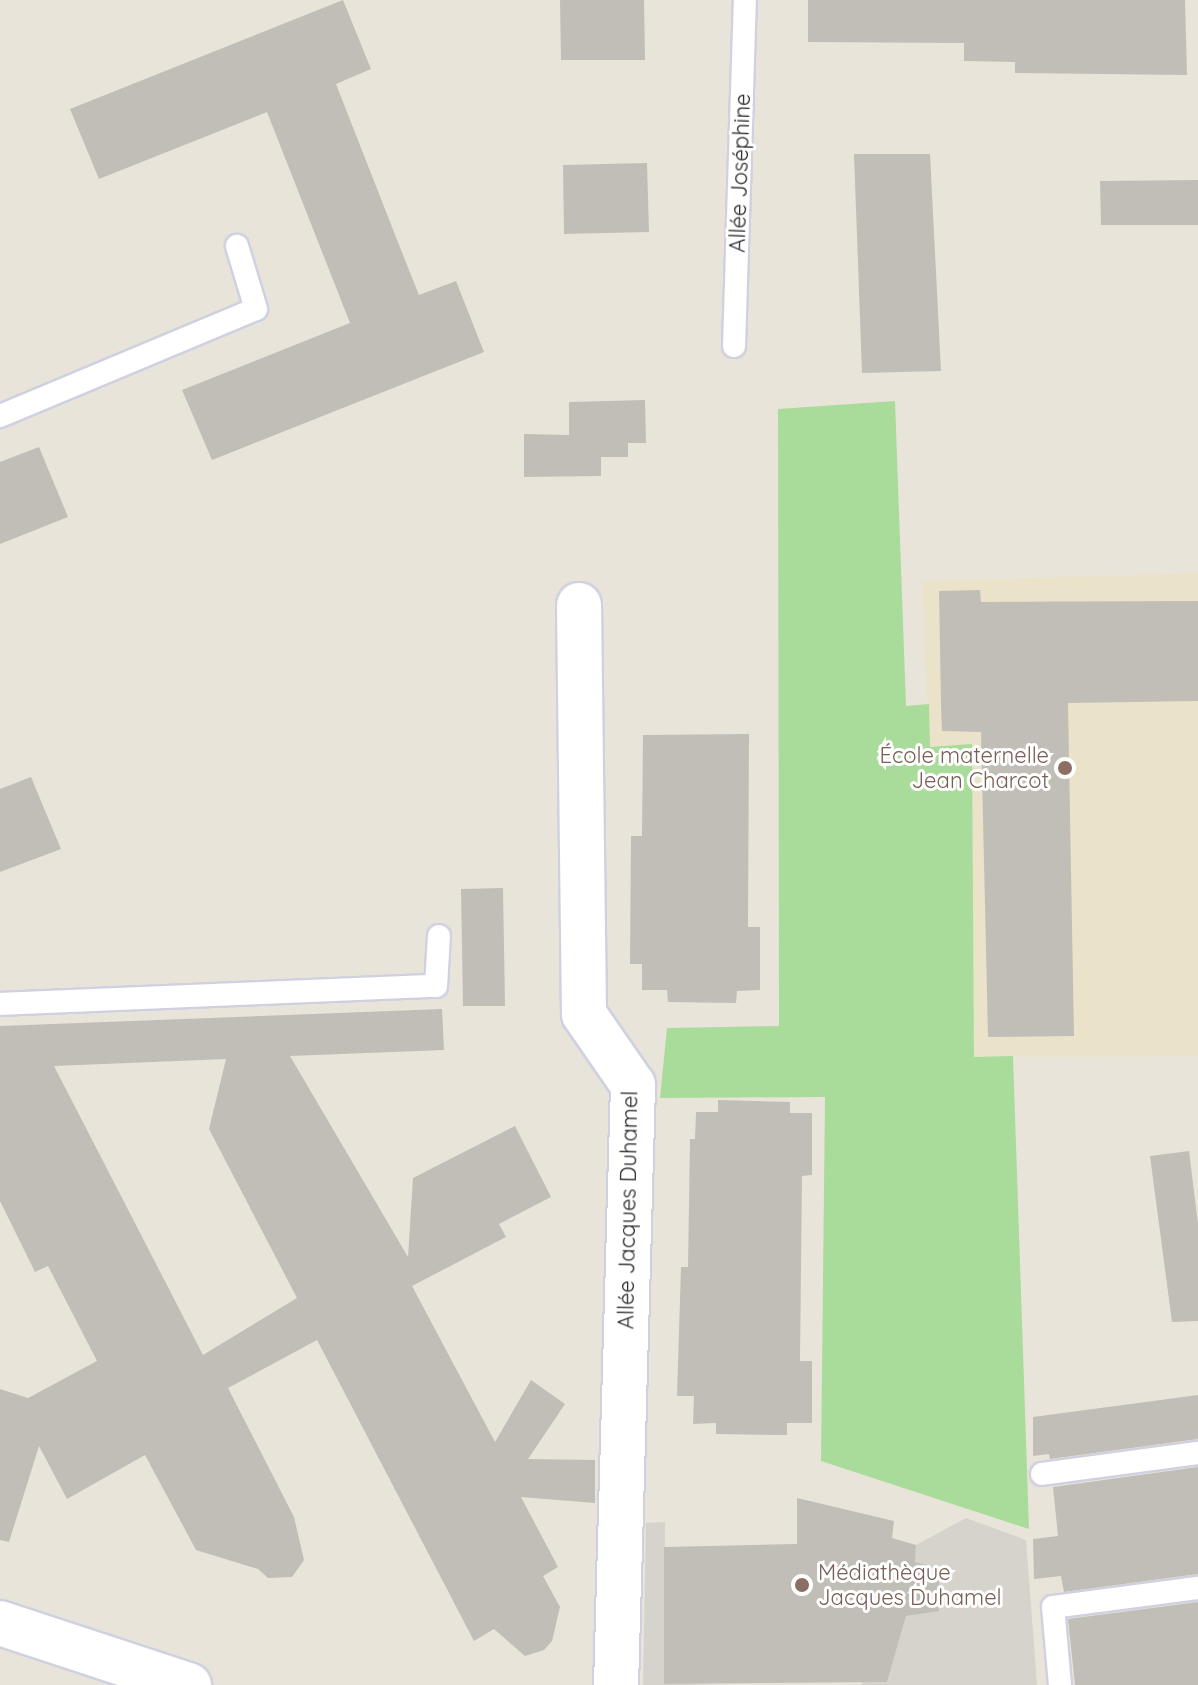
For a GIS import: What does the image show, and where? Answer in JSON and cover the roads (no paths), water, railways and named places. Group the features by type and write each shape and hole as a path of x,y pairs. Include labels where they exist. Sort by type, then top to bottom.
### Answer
{"street":[{"name":"Allée Jacques Duhamel","path":"579,605 584,1014 633,1085 616,1685"},
{"path":"0,1623 117,1674 189,1685"}],"lane":[{"name":"Allée Joséphine","path":"734,346 745,0"},
{"path":"0,416 256,309 237,246"},
{"path":"0,1004 436,986 439,936"},
{"path":"1042,1474 1198,1453"},
{"path":"1060,1685 1053,1607 1198,1588"}],"place":[{"name":"École maternelle Jean Charcot","path":"1065,768"},
{"name":"Médiathèque Jacques Duhamel","path":"802,1585"}]}
